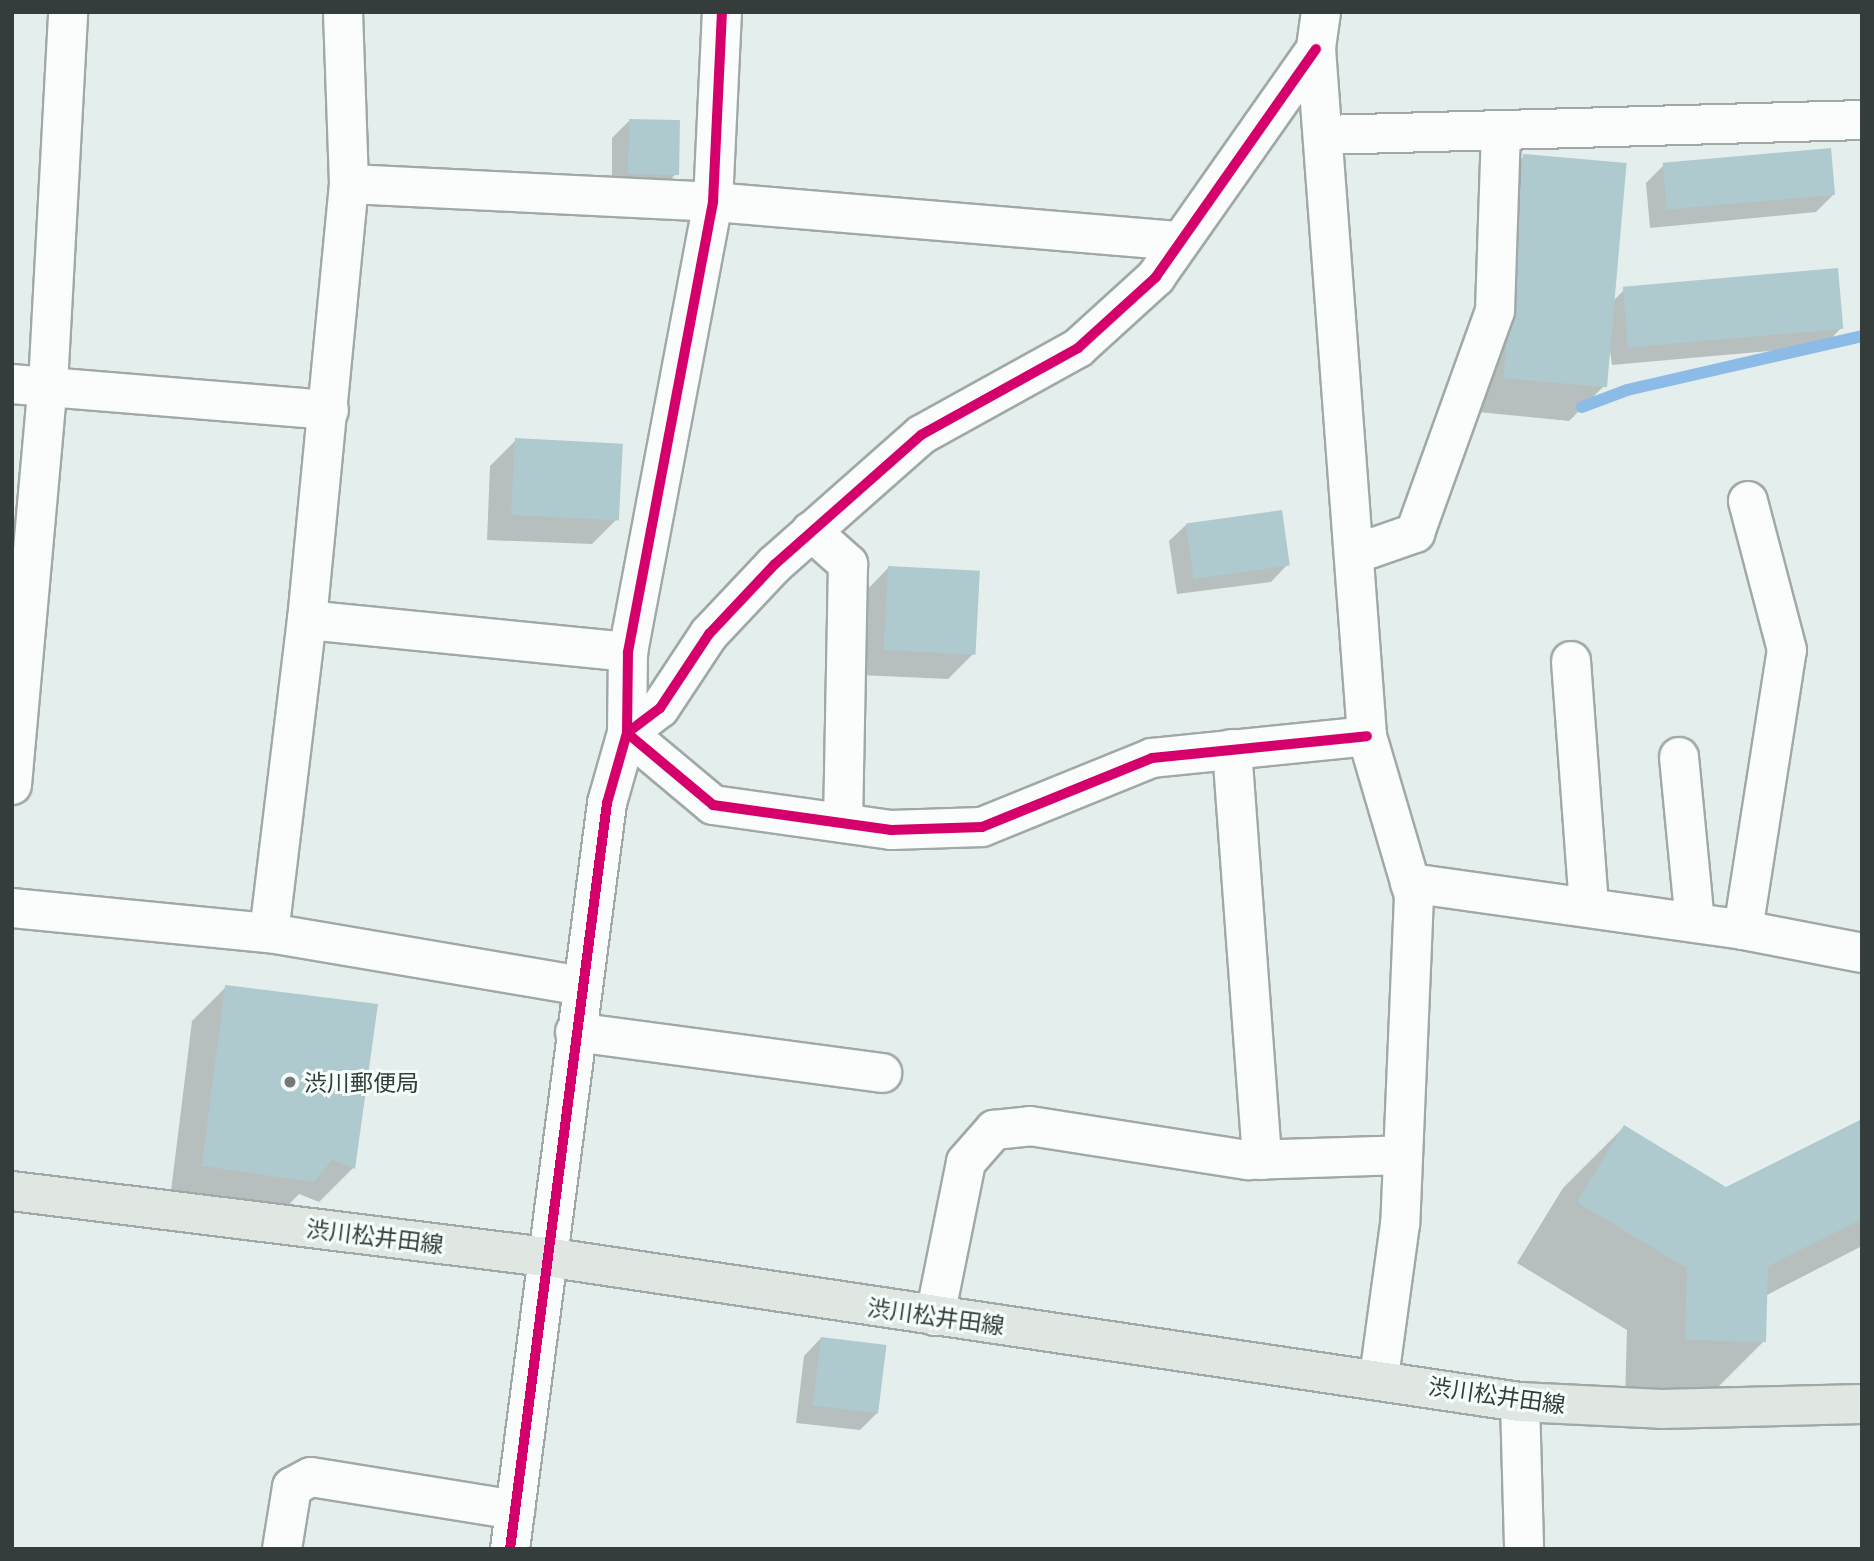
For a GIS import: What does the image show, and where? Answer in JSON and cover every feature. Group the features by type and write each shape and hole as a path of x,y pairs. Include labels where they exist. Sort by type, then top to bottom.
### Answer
{"main road":[{"name":"渋川松井田線","path":"12,1191 546,1257 935,1316 1378,1378 1520,1402 1661,1409 1862,1404"}],"street":[{"path":"12,785 30,385 68,12"},
{"path":"269,933 307,620 349,184 343,12"},
{"path":"510,1549 575,1032 607,803 627,733 628,652 713,202 722,12"},
{"path":"1319,31 1323,135 1367,736 1410,883 1403,1155 1378,1378"},
{"path":"627,733 660,708 709,634 811,531 921,435 1078,348 1156,277 1319,31"},
{"path":"1323,135 1862,120"},
{"path":"1355,554 1415,533 1495,311 1501,131"},
{"path":"349,184 713,202 1178,241"},
{"path":"30,385 329,410"},
{"path":"1742,930 1787,650 1748,500"},
{"path":"811,531 848,564 843,823"},
{"path":"307,620 628,652"},
{"path":"1571,661 1589,906"},
{"path":"627,733 713,805 891,830 982,827 1152,758 1367,736"},
{"path":"1232,750 1262,1160"},
{"path":"1679,757 1695,922"},
{"path":"1410,883 1695,922 1862,953"},
{"path":"12,908 269,933 581,986"},
{"path":"575,1032 882,1073"},
{"path":"935,1316 966,1162 994,1130 1030,1126 1262,1160 1403,1155"},
{"path":"1520,1402 1524,1549"},
{"path":"282,1549 292,1487 303,1478 516,1510"}],"building":[{"path":"629,119 680,120 679,175 628,174"},
{"path":"1831,148 1835,195 1667,210 1663,163"},
{"path":"1523,154 1627,163 1607,387 1503,378"},
{"path":"1838,268 1843,329 1628,348 1623,287"},
{"path":"515,438 623,444 619,521 511,515"},
{"path":"1282,510 1290,565 1194,579 1186,523"},
{"path":"888,566 980,571 975,655 884,650"},
{"name":"渋川郵便局","path":"225,985 378,1004 355,1169 332,1160 314,1182 202,1166"},
{"path":"1862,1119 1862,1219 1768,1266 1766,1342 1685,1340 1687,1268 1577,1202 1624,1125 1726,1187"},
{"path":"821,1337 887,1345 878,1414 813,1405"}],"waterway":[{"path":"1582,407 1627,390 1862,336"}],"cycle path":[{"path":"510,1549 607,803 627,733 628,652 713,202 722,12"},
{"path":"1316,49 1156,277 1078,348 921,435 775,564 709,634 660,708 627,733 713,805 891,830 982,827 1152,758 1367,736"}],"place":[{"name":"渋川郵便局","path":"290,1082"}]}
